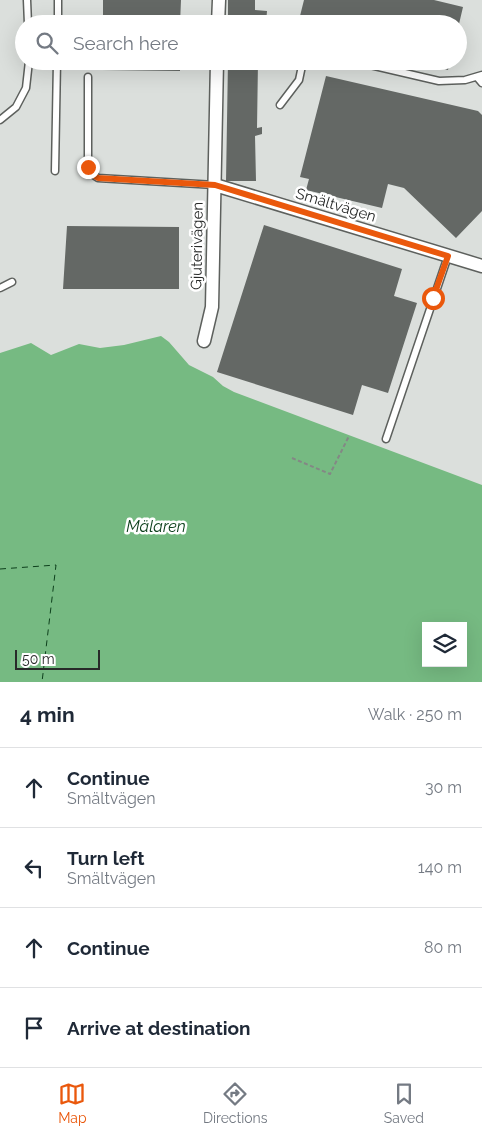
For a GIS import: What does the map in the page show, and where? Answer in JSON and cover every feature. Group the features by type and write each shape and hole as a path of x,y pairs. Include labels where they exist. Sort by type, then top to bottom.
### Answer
{"street":[{"path":"218,15 219,0"},
{"name":"Gjuterivägen","path":"204,341 212,307 217,70"},
{"name":"Smältvägen","path":"215,185 482,266"}],"lane":[{"path":"28,0 28,15"},
{"path":"58,0 58,15"},
{"path":"0,120 16,107 26,88 28,70"},
{"path":"55,171 57,70"},
{"path":"280,105 299,80 301,70"},
{"path":"392,70 439,81 465,80 480,76 482,83"},
{"path":"88,77 88,167 92,174 98,178 215,185"},
{"path":"386,439 448,256"},
{"path":"0,288 12,282"}],"path":[{"path":"292,458 330,474 350,436"}],"water":[{"name":"Mälaren","path":"161,336 169,342 189,365 213,377 223,386 234,392 482,485 482,682 0,682 0,353 31,343 51,355 79,344 100,348 124,345"}],"building":[{"path":"103,0 181,0 180,15 103,15"},
{"path":"228,0 255,0 255,10 267,11 267,15 228,15"},
{"path":"304,0 434,0 463,7 461,15 300,15"},
{"path":"102,70 180,70 180,71"},
{"path":"228,70 258,70 257,128 262,127 262,134 255,136 256,181 226,181"},
{"path":"326,76 478,111 482,115 482,211 456,238 404,188 388,184 382,208 306,190 309,179 300,177"},
{"path":"264,225 402,269 394,296 417,303 388,393 362,385 353,415 217,372"},
{"path":"67,226 179,227 179,289 63,289"}],"ferry route":[{"path":"0,569 56,565 42,682"}],"route":[{"path":"88,167 92,174 98,178 215,185 448,256 433,298"}]}
